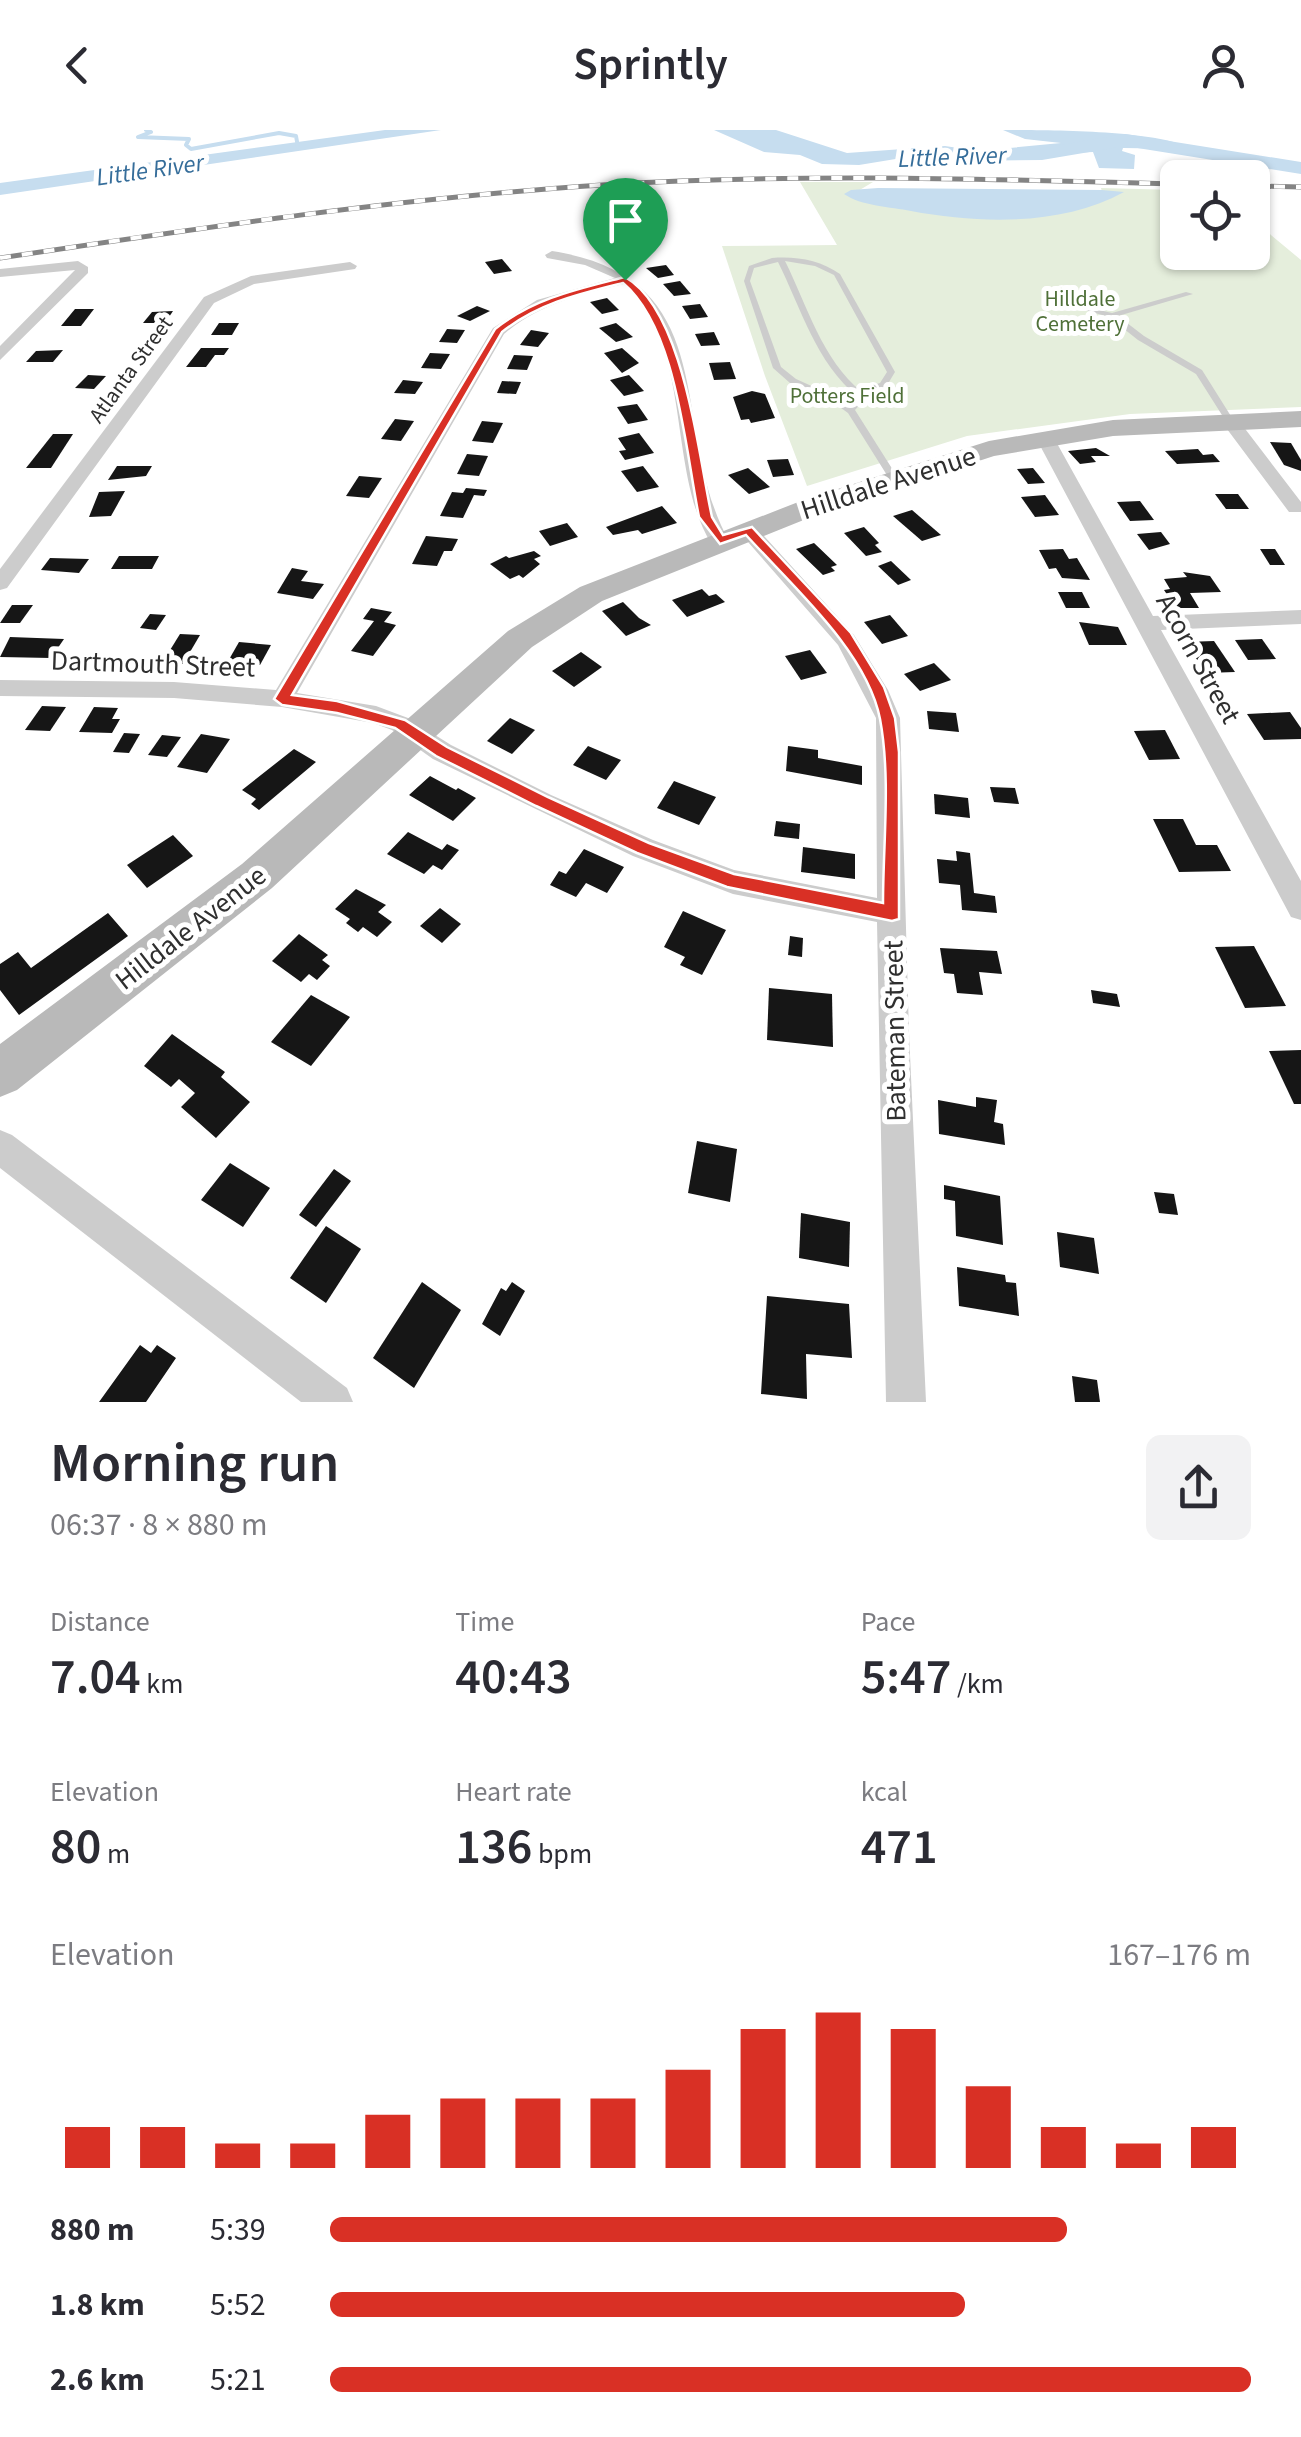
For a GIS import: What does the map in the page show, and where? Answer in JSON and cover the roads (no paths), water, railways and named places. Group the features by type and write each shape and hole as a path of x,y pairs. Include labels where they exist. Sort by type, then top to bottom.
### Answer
{"main road":[{"name":"Hilldale Avenue","path":"0,1073 257,876 491,664 546,620 628,576 893,478 975,453 1114,428 1301,419"}],"street":[{"path":"552,256 599,264 643,295 670,350 706,517 734,535"},
{"path":"0,272 63,263 78,264 83,270 0,355"},
{"name":"Atlanta Street","path":"0,583 209,300 250,280 350,266"},
{"path":"282,699 498,331 519,314 550,299 625,280"},
{"path":"1230,421 1296,508"},
{"name":"Acorn Street","path":"1045,438 1301,908"},
{"name":"Bateman Street","path":"734,535 846,636 877,687 888,718 906,1402"},
{"path":"1146,623 1301,617"},
{"name":"Dartmouth Street","path":"0,688 174,690 282,699 376,715 442,752 643,848 733,882 892,913"},
{"path":"0,1146 334,1402"}],"lane":[{"path":"781,261 802,297 831,366 848,387 863,397"},
{"path":"850,410 869,390 883,386 891,372 836,274 813,262 756,264 747,281 776,368 784,377 819,391 850,410 893,478"},
{"path":"1112,315 1189,294"},
{"path":"1082,308 1112,315 1141,338 1198,372 1230,421"}],"water":[{"path":"385,130 441,130 0,195 0,183"},
{"path":"714,130 776,130 847,153 945,146 978,151 1061,143 1025,139 1003,130 1130,135 1191,149 1123,148 1122,151 1135,155 1134,169 1099,168 1093,152 958,158 920,155 859,165 822,164 800,155 764,152"},
{"path":"878,188 1124,192 1074,211 993,220 876,206 844,194"}],"waterway":[{"path":"146,130 151,132 138,137 189,139 186,145 191,149 279,133 296,136 298,147"},
{"name":"Little River","path":"960,155 1042,154 1125,140 1301,168"}],"railway":[{"path":"0,258 375,206 602,185 818,178 1160,184"},
{"path":"1270,186 1301,187"}],"park label":[{"name":"Hilldale Cemetery","path":"1080,310"},
{"name":"Potters Field","path":"847,395"}]}
